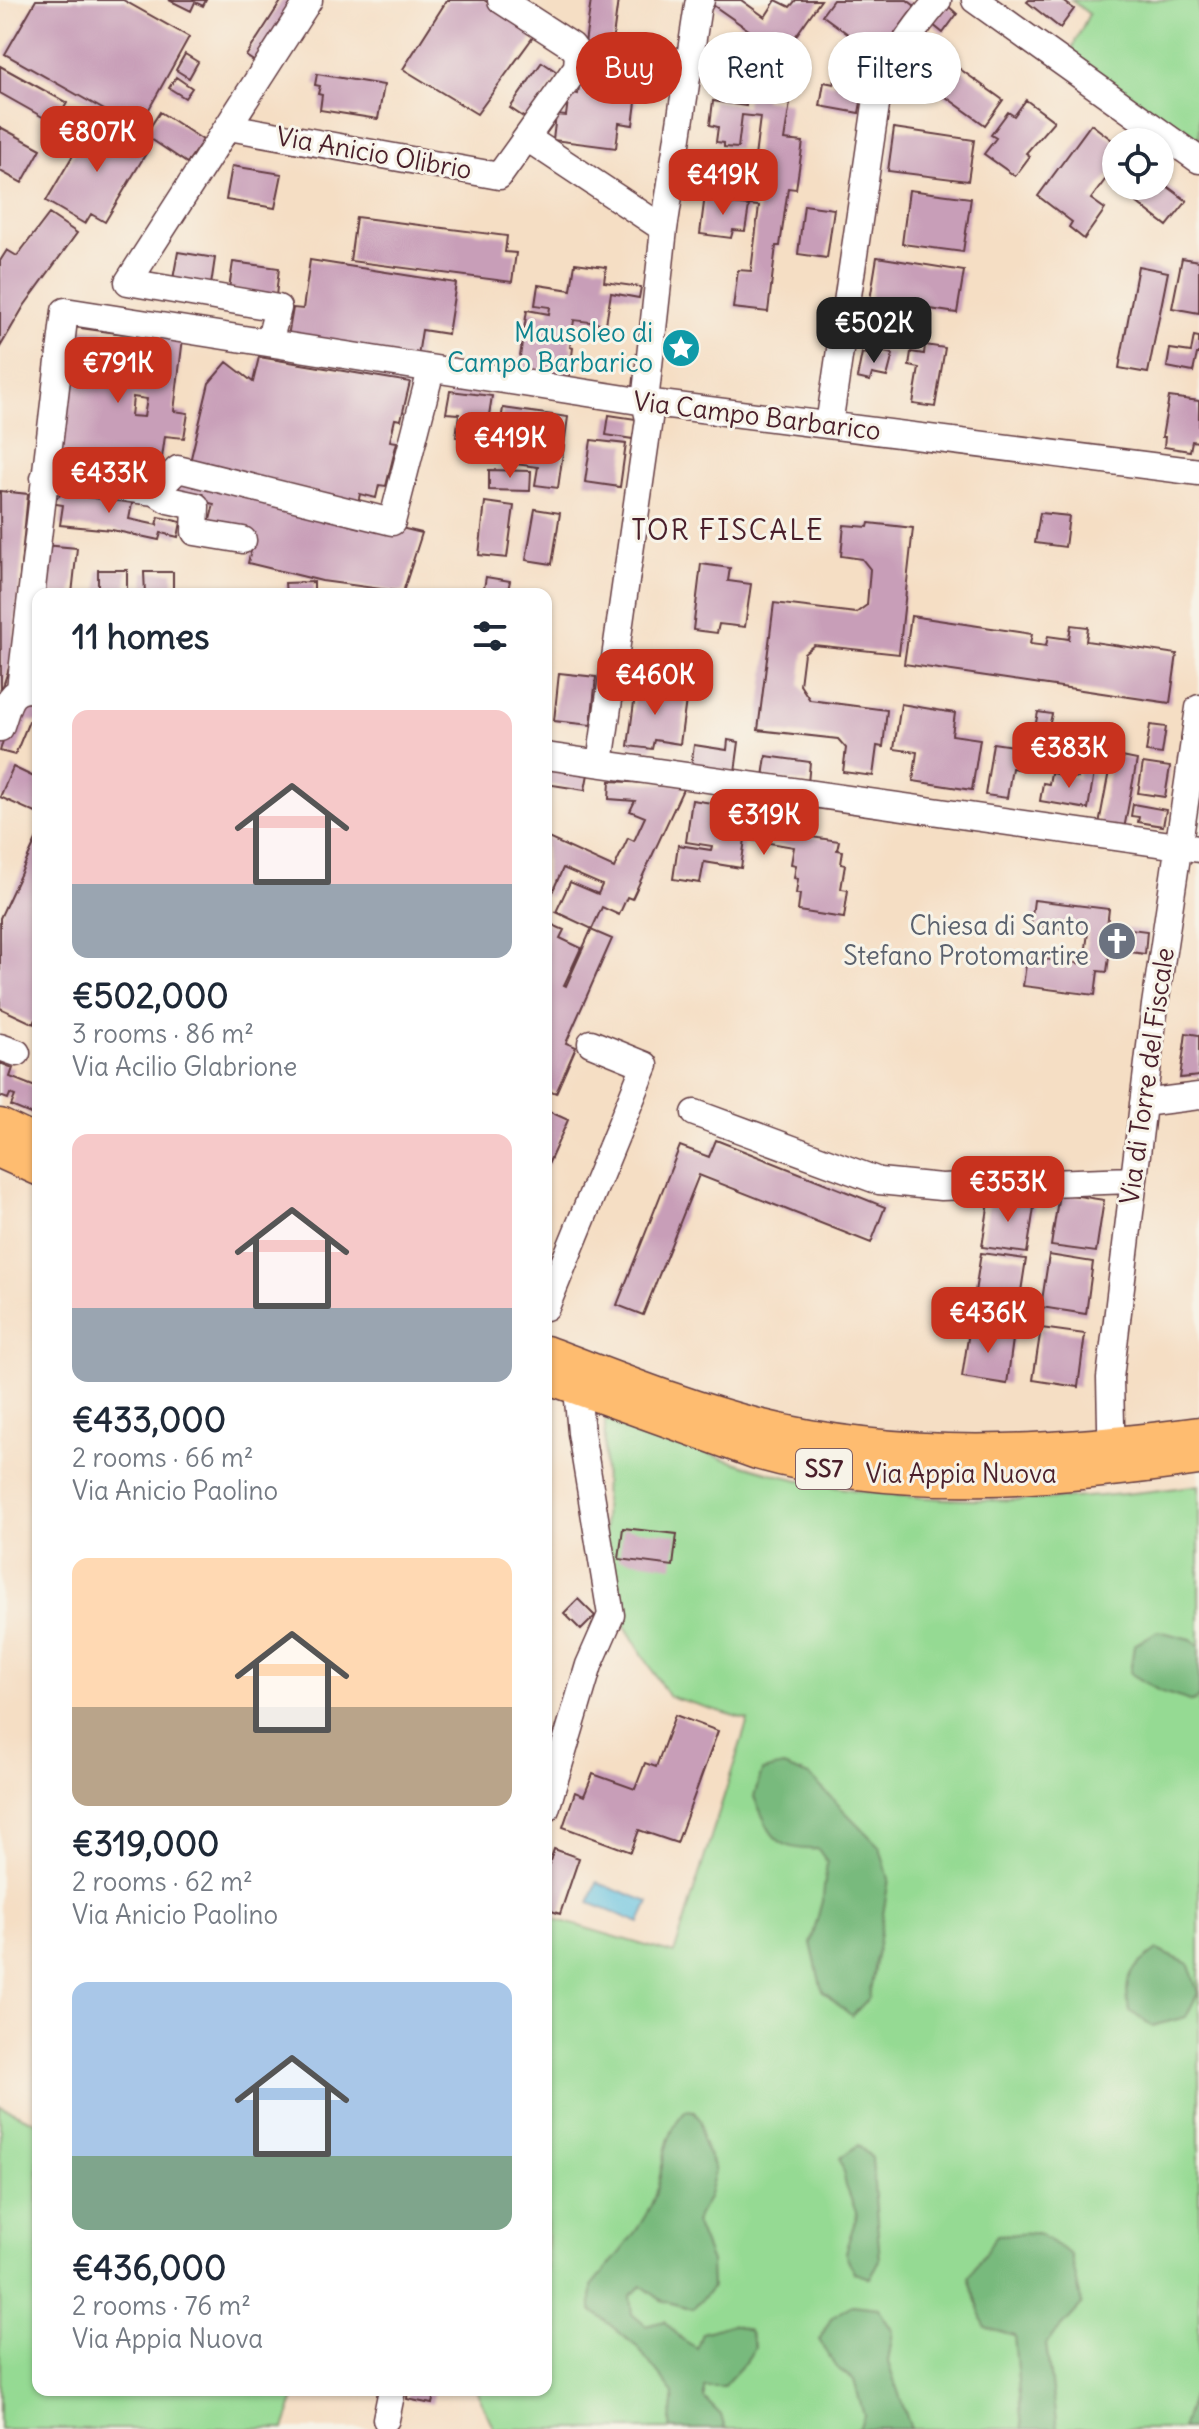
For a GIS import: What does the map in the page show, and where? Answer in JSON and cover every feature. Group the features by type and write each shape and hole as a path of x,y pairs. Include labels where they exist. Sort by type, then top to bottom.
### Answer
{"main road":[{"path":"0,1125 32,1140"},
{"path":"0,1152 32,1166"},
{"name":"Via Appia Nuova","path":"552,1354 709,1411 761,1426 833,1440 981,1452 1199,1459"},
{"name":"Via Appia Nuova","path":"552,1379 757,1453 839,1471 892,1478 1015,1479 1114,1458 1199,1433"}],"street":[{"path":"269,343 278,308 128,282 309,0"},
{"path":"501,0 570,44 578,54 577,67 527,138 664,229"},
{"path":"600,763 649,419 645,402 664,229 701,0"},
{"path":"829,425 876,105 895,56 938,0"},
{"path":"975,0 1199,160"},
{"name":"Via Anicio Olibrio","path":"229,127 499,176 527,138"},
{"name":"Via Campo Barbarico","path":"44,478 65,311 645,402 1199,472"},
{"path":"155,492 178,469 392,522 431,370"},
{"path":"36,588 44,478 155,492 168,500 196,506 195,532 243,540"},
{"path":"0,728 11,698 29,688 32,646"},
{"name":"Via di Torre del Fiscale","path":"1114,1458 1110,1378 1132,1180 1155,1005 1189,848 1199,708"},
{"path":"552,757 1189,848"},
{"path":"552,1277 556,1257 645,1065 591,1043"},
{"path":"1143,1103 1199,1096"},
{"path":"695,1113 879,1181 941,1187 1132,1180"},
{"path":"552,1789 589,1665 611,1615 581,1433 577,1389"},
{"path":"386,2419 391,2396"}],"green space":[{"path":"1071,0 1199,0 1199,142 1069,54 1089,14"},
{"path":"605,1416 771,1473 845,1489 895,1495 946,1499 1048,1499 1199,1485 1199,2429 494,2429 479,2396 552,2396 552,1918 674,1954 748,1720 668,1696 622,1621 604,1549"},
{"path":"1158,1631 1191,1639 1199,1646 1199,1697 1193,1702 1159,1691 1130,1673 1134,1645"},
{"path":"783,1766 810,1776 880,1847 889,1879 869,1998 852,2016 822,1991 811,1943 823,1897 827,1862 818,1849 791,1847 776,1838 754,1797 762,1771"},
{"path":"1157,1950 1189,1964 1198,1993 1186,2017 1153,2026 1129,2011 1127,1990 1135,1969"},
{"path":"0,2106 32,2120 32,2396 295,2398 284,2429 0,2429"},
{"path":"686,2110 694,2111 701,2121 702,2139 715,2171 708,2198 695,2222 711,2262 712,2288 693,2309 661,2300 642,2286 630,2296 632,2314 646,2326 664,2321 682,2339 697,2348 702,2333 732,2324 749,2330 755,2347 744,2363 723,2387 704,2387 704,2398 721,2415 725,2429 670,2429 674,2394 637,2347 592,2310 592,2286 649,2209 672,2130"},
{"path":"858,2145 872,2158 880,2260 870,2278 854,2273 845,2252 857,2215 840,2158"},
{"path":"1038,2233 1071,2255 1082,2305 1046,2344 1057,2429 1022,2429 1014,2335 985,2327 969,2277 997,2235"},
{"path":"852,2305 878,2308 893,2332 888,2362 911,2429 859,2429 864,2416 854,2380 837,2368 819,2340 832,2317"},
{"path":"1199,2375 1199,2429 1182,2429"}],"water":[{"path":"597,1882 649,1902 640,1923 589,1903"}],"building":[{"path":"36,0 123,0 189,37 138,129 5,54"},
{"path":"169,0 206,0 203,6 195,2 191,11"},
{"path":"282,0 299,0 258,64 246,56"},
{"path":"447,0 484,0 536,33 477,114 403,69"},
{"path":"591,0 618,0 614,32 587,32"},
{"path":"712,0 741,0 765,17 776,0 790,7 796,0 821,0 798,32 752,32 710,3"},
{"path":"833,0 907,0 915,6 896,32 845,32 822,15"},
{"path":"1062,0 1074,9 1060,28 1027,2"},
{"path":"947,5 957,14 944,32 932,24"},
{"path":"185,54 198,62 189,78 176,70"},
{"path":"542,62 560,74 528,120 510,108"},
{"path":"0,66 67,103 55,124 0,93"},
{"path":"961,70 1003,100 985,125 956,104 961,104"},
{"path":"317,74 384,85 378,119 320,110 322,95 318,94 320,86 315,85"},
{"path":"176,77 192,88 185,98 169,88"},
{"path":"824,82 828,83 828,104 861,104 859,113 820,106"},
{"path":"569,92 576,94 576,104 636,104 633,125 619,123 616,148 553,140 556,115 566,116"},
{"path":"1026,100 1054,121 1026,153 1030,156 1015,176 984,154 996,138 991,135 1008,112 1014,116"},
{"path":"713,104 790,104 784,140 803,142 796,189 788,188 780,246 776,246 768,312 733,308 738,270 751,271 759,206 749,205 760,117 742,115 738,148 724,147 724,143 716,142 718,127 710,125"},
{"path":"160,112 203,140 187,163 145,135"},
{"path":"95,118 148,150 105,222 91,214 85,224 46,201"},
{"path":"1091,124 1102,132 1102,184 1091,199 1105,209 1084,239 1069,227 1072,222 1038,196"},
{"path":"0,127 41,149 22,183 0,171"},
{"path":"894,128 974,140 968,181 888,171"},
{"path":"232,166 282,174 275,208 226,200"},
{"path":"909,190 971,198 963,252 902,244"},
{"path":"1174,191 1187,201 1167,226 1134,200 1174,200"},
{"path":"705,195 732,199 731,204 749,206 745,231 733,230 731,238 700,234"},
{"path":"804,205 834,209 827,258 798,254"},
{"path":"49,214 77,233 24,306 0,347 0,261 7,250 17,256"},
{"path":"356,217 507,236 505,252 516,253 512,282 350,261"},
{"path":"178,252 215,258 211,285 173,279"},
{"path":"877,257 964,271 957,313 870,300"},
{"path":"1182,258 1199,261 1199,313 1172,308"},
{"path":"310,260 456,283 448,334 422,330 417,362 287,342 293,308 303,309"},
{"path":"233,262 279,268 276,296 229,289"},
{"path":"575,263 606,267 604,282 641,287 639,298 611,293 606,324 574,320 569,378 518,370 527,310 549,314 550,307 535,305 538,285 571,290"},
{"path":"1138,266 1168,272 1148,373 1119,368"},
{"path":"73,327 139,336 139,341 155,343 156,335 183,338 174,411 188,413 184,438 165,436 160,472 139,469 137,484 53,473","holes":["133,397 147,399 144,417 131,416"]},
{"path":"1194,336 1199,337 1199,354 1193,372 1167,367 1170,349 1191,352"},
{"path":"925,345 945,348 935,407 913,404 919,368 909,366 911,352 924,354"},
{"path":"878,351 893,354 887,377 872,374 870,381 857,378 862,353 877,356"},
{"path":"259,357 410,382 401,420 395,419 390,441 397,442 386,486 379,485 376,498 360,494 358,503 190,462 209,383 227,362 253,382"},
{"path":"450,391 492,396 485,441 456,437 459,414 446,413"},
{"path":"1169,397 1199,401 1199,442 1192,441 1190,451 1164,447 1165,437 1162,437"},
{"path":"503,408 568,417 558,488 535,485 538,467 494,461 497,439 541,445 542,439 509,434 511,423 501,421"},
{"path":"609,415 636,419 633,439 606,435"},
{"path":"591,440 626,444 620,487 585,482"},
{"path":"489,470 531,471 530,491 489,490"},
{"path":"186,477 422,533 404,588 374,588 322,581 248,563 255,534 209,524 214,504 167,493"},
{"path":"67,490 133,499 129,519 157,525 159,517 181,522 178,537 161,533 159,540 112,530 60,525 63,505 50,503"},
{"path":"0,491 28,494 12,659 1,692"},
{"path":"485,502 514,506 507,558 479,555"},
{"path":"535,509 560,513 552,564 526,560"},
{"path":"1040,513 1069,516 1065,547 1035,543"},
{"path":"869,523 913,528 899,654 814,645 804,653 800,685 810,700 887,710 883,747 877,746 873,776 843,772 846,748 838,739 758,730 774,603 856,613 867,605 870,569 862,559 841,556 844,525 868,527"},
{"path":"44,545 77,548 73,588 40,588"},
{"path":"701,564 730,568 728,581 751,584 745,627 719,624 717,633 693,630"},
{"path":"98,570 127,570 127,588 98,588"},
{"path":"144,572 173,572 173,588 145,588"},
{"path":"486,577 510,581 508,588 484,588"},
{"path":"314,582 314,588 285,588 285,583"},
{"path":"911,616 1032,634 1030,644 1046,646 1048,636 1069,639 1071,625 1088,627 1086,641 1177,654 1170,703 904,664"},
{"path":"559,673 596,677 591,725 554,721"},
{"path":"637,681 665,685 663,697 686,700 680,744 654,740 652,749 628,746"},
{"path":"24,701 32,701 32,721 29,721 15,755 0,751 10,717"},
{"path":"901,704 955,713 952,735 980,739 972,790 913,781 917,752 894,749"},
{"path":"1038,712 1052,714 1047,735 1034,733"},
{"path":"1150,725 1166,727 1162,754 1146,752"},
{"path":"728,740 739,742 735,772 691,766 694,745 727,750"},
{"path":"993,743 1020,747 1017,769 1012,768 1007,798 985,795"},
{"path":"1112,755 1137,760 1124,829 1099,824"},
{"path":"766,756 810,762 808,783 763,777"},
{"path":"1143,763 1170,767 1165,797 1138,793"},
{"path":"13,767 32,776 32,811 0,797"},
{"path":"552,768 588,774 585,790 552,785"},
{"path":"1079,771 1094,773 1088,809 1040,801 1043,783 1049,784 1051,773 1078,778"},
{"path":"610,781 685,785 632,899 627,897 619,915 602,907 592,929 556,912 570,882 598,894 602,885 563,868 552,893 552,840 614,868 628,838 634,841 645,817 630,811 635,801 609,799"},
{"path":"692,800 732,806 729,825 839,841 837,850 843,851 841,864 845,865 841,889 848,890 844,918 798,911 800,894 796,894 796,865 791,864 794,847 745,839 741,868 704,862 700,883 673,879 678,845 711,850 712,846 686,842"},
{"path":"1133,804 1166,810 1163,826 1138,822 1139,817 1131,816"},
{"path":"32,849 32,1023 0,1008 0,918"},
{"name":"Chiesa di Santo Stefano Protomartire","path":"1034,900 1109,909 1107,926 1147,931 1145,954 1110,949 1107,972 1098,971 1095,995 1023,986 1027,957 1084,964 1088,932 1031,925"},
{"path":"552,925 564,930 560,938 581,948 566,986 591,930 612,939 566,1043 576,1047 556,1093 552,1091"},
{"path":"1186,1033 1199,1035 1199,1076 1180,1078"},
{"path":"0,1063 13,1068 10,1077 32,1086 32,1115 11,1106 15,1096 10,1094 8,1099 0,1096"},
{"path":"552,1113 568,1120 552,1156"},
{"path":"716,1140 885,1207 871,1243 699,1175 643,1315 617,1305 680,1146 709,1157"},
{"path":"1059,1193 1104,1200 1096,1252 1051,1246"},
{"path":"990,1195 1035,1201 1027,1253 982,1247"},
{"path":"981,1253 1026,1259 1018,1311 973,1305"},
{"path":"1049,1255 1093,1262 1086,1314 1041,1307"},
{"path":"970,1325 1014,1332 1007,1384 962,1377"},
{"path":"1041,1328 1085,1334 1078,1387 1033,1380"},
{"path":"623,1528 677,1534 673,1566 619,1559"},
{"path":"578,1599 595,1616 581,1630 564,1613"},
{"path":"675,1715 718,1731 677,1843 639,1830 631,1852 563,1827 575,1792 584,1796 593,1774 635,1789 645,1763 656,1767"},
{"path":"554,1849 579,1858 560,1914 552,1911"},
{"path":"407,2396 434,2396 432,2404 407,2399"}],"place":[{"name":"Mausoleo di Campo Barbarico","path":"681,348"},
{"name":"Chiesa di Santo Stefano Protomartire","path":"1117,941"}],"district":[{"name":"TOR FISCALE","path":"728,530"}]}
